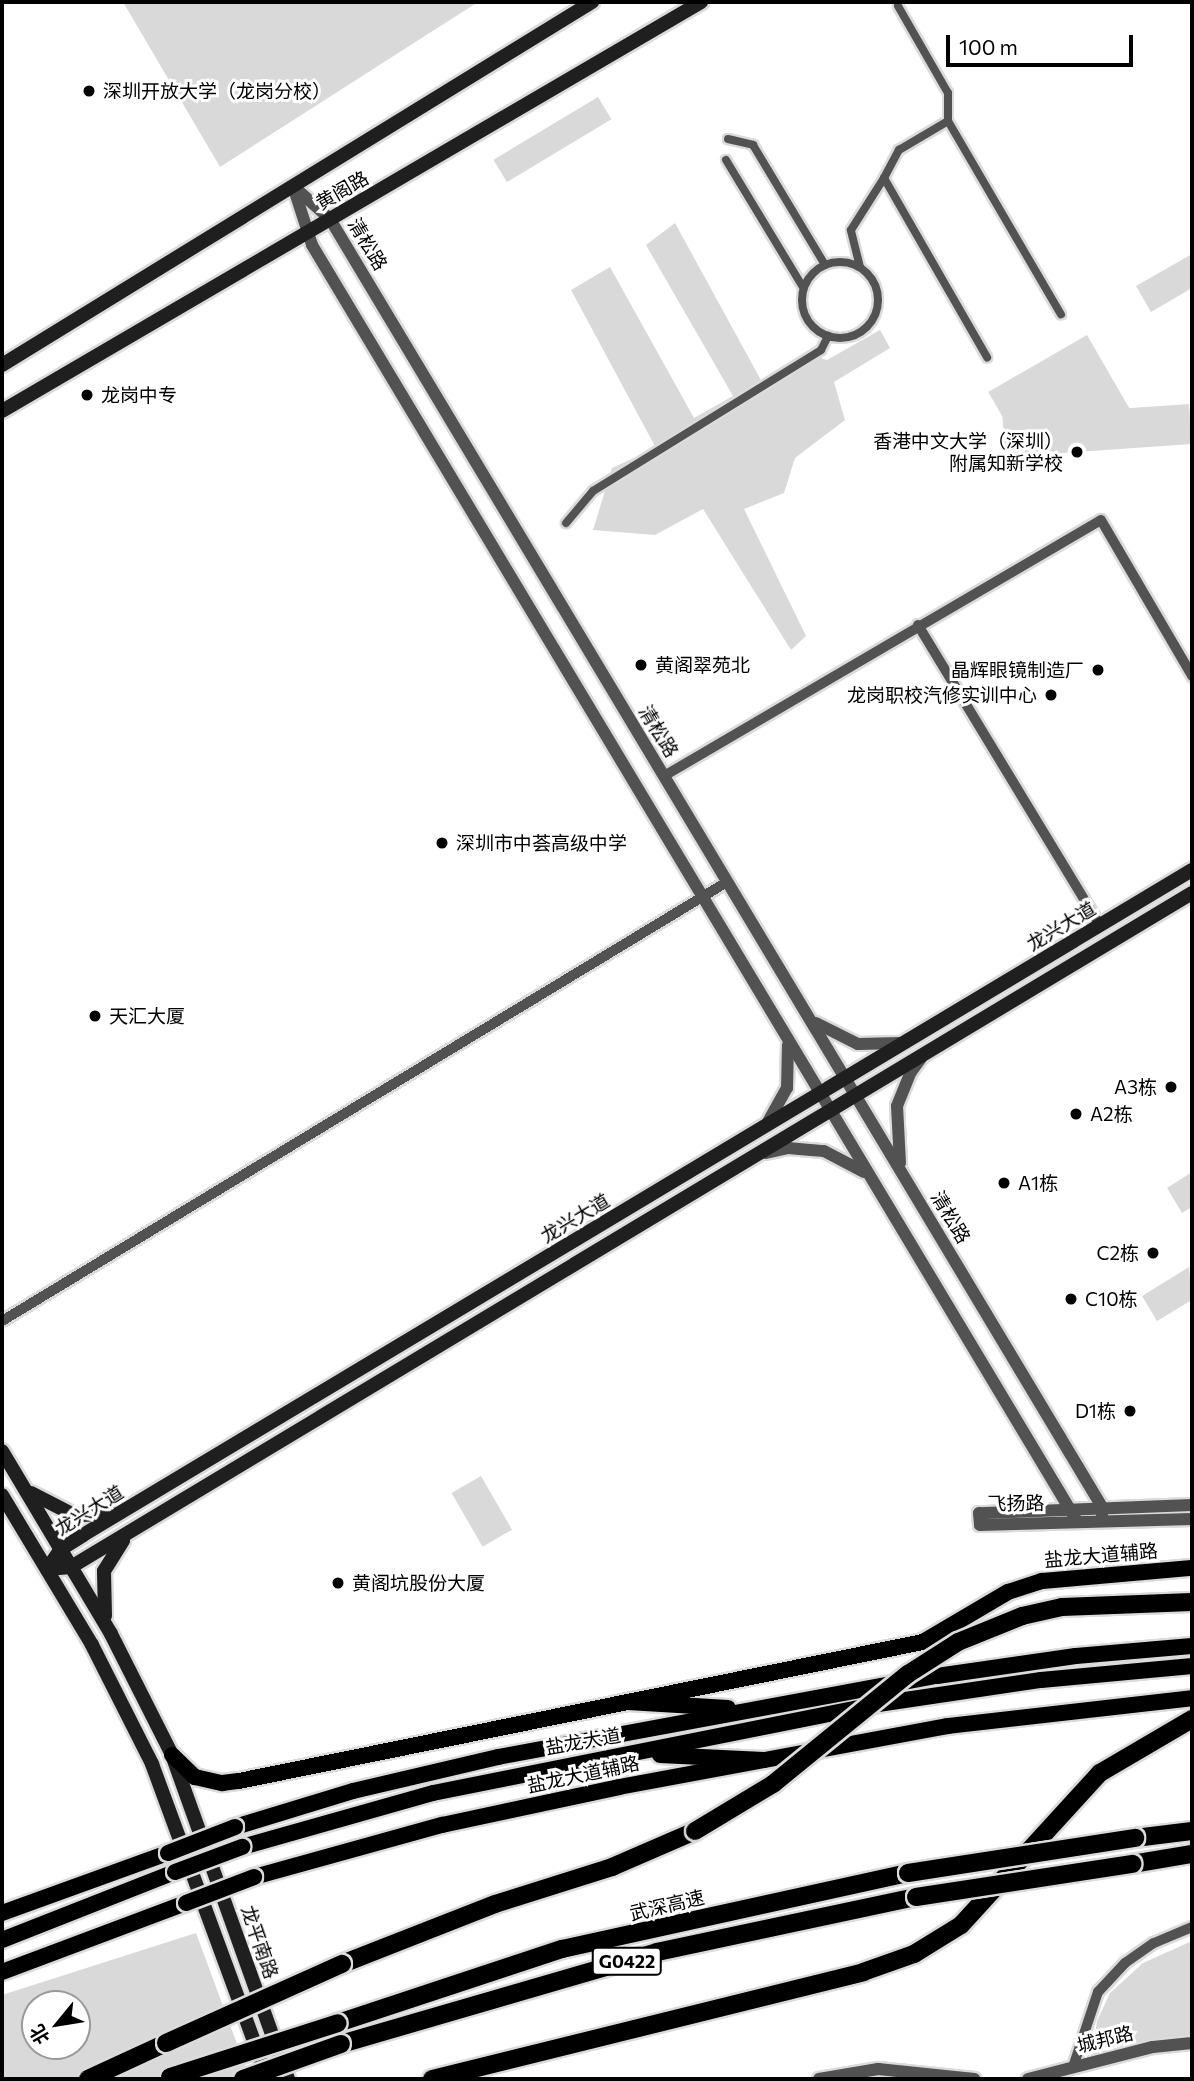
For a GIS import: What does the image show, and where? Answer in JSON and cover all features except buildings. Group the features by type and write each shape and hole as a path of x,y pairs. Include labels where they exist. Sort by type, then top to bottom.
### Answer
{"highway":[{"path":"88,2079 341,1964 495,1905 612,1867 695,1831 773,1784 908,1674 958,1642 1022,1616 1062,1607 1192,1602"},
{"path":"432,2079 863,1972 914,1954 961,1925 1100,1773 1130,1751 1192,1719"},
{"name":"武深高速","path":"167,2078 562,1950 908,1873 1192,1831"},
{"name":"G0422","path":"243,2079 341,2044 657,1952 916,1897 1192,1854"}],"main road":[{"name":"黄阁路","path":"2,365 592,2"},
{"name":"黄阁路","path":"2,411 701,2"},
{"name":"龙兴大道","path":"47,1569 61,1549 1192,870"},
{"name":"龙兴大道","path":"47,1569 71,1567 1192,893"},
{"path":"2,1451 111,1634"},
{"path":"21,1484 38,1500 75,1515 108,1515 128,1509"},
{"name":"龙平南路","path":"2,1495 123,1703 175,1823 268,2079"},
{"path":"147,1497 158,1515"},
{"path":"111,1634 103,1611 104,1572 110,1557 138,1527"},
{"name":"盐龙大道辅路","path":"172,1755 195,1777 230,1782 923,1642 950,1630 1008,1592 1042,1581 1192,1568"},
{"name":"龙平南路","path":"111,1634 172,1755 288,2079"},
{"name":"盐龙大道","path":"2,1913 235,1827 428,1772 1008,1665 1192,1646"},
{"name":"盐龙大道","path":"2,1940 242,1847 409,1799 878,1704 1041,1679 1192,1666"},
{"name":"盐龙大道辅路","path":"2,1972 254,1877 442,1825 764,1760 1053,1711 1192,1698"},
{"path":"628,1702 755,1710"},
{"path":"629,1754 764,1760"}],"street":[{"path":"898,6 948,93 948,121 1061,314"},
{"path":"726,160 803,287 803,312 810,323 828,336 857,335 875,317 878,291 860,267 851,230 900,150 948,121"},
{"path":"728,139 753,145 825,265"},
{"path":"884,178 987,357"},
{"name":"清松路","path":"293,186 330,219 856,1096 1102,1513"},
{"path":"293,186 305,233 1077,1521"},
{"path":"803,287 825,265 842,261 860,267"},
{"path":"566,523 593,491 821,349 828,336"},
{"path":"664,776 1101,520 1192,676"},
{"path":"918,625 1100,925"},
{"path":"2,1321 727,882"},
{"path":"808,1016 824,1030 859,1044 873,1047 905,1042"},
{"path":"762,1128 774,1116 787,1088 787,1038"},
{"path":"904,1177 895,1131 897,1106 911,1072 925,1054"},
{"path":"756,1156 788,1148 824,1152 853,1163 875,1185"},
{"name":"飞扬路","path":"1192,1505 1102,1513 1077,1521 980,1525 979,1513 1069,1508 1102,1513 1192,1518"},
{"path":"1073,2067 1098,1992 1125,1963 1154,1943 1192,1927"},
{"name":"城邦路","path":"1028,2079 1059,2075 1073,2067 1153,2047 1192,2043"},
{"path":"819,2079 878,2069 974,2079"}],"shaded area":[{"path":"123,2 478,2 220,167"},
{"path":"598,97 611,119 507,182 493,160"},
{"path":"675,223 762,382 809,354 827,360 880,330 890,348 834,382 845,420 795,458 784,493 744,509 806,636 791,650 703,509 655,535 593,530 612,468 656,448 571,290 610,267 694,418 733,396 646,245"},
{"path":"1192,254 1192,288 1151,312 1136,286"},
{"path":"1087,335 1130,410 1032,467 988,392"},
{"path":"1189,404 1192,444 1005,457 1002,417"},
{"path":"1192,1172 1192,1207 1182,1213 1167,1188"},
{"path":"1189,1267 1192,1300 1157,1321 1142,1296"},
{"path":"481,1476 512,1530 483,1547 452,1493"},
{"path":"196,1933 250,2079 2,2079 2,1995"},
{"path":"1192,1941 1192,2038 1093,2049 1097,2021 1110,1993 1143,1963"}],"place":[{"name":"深圳开放大学（龙岗分校）","path":"89,91"},
{"name":"龙岗中专","path":"87,395"},
{"name":"香港中文大学（深圳） 附属知新学校","path":"1077,452"},
{"name":"黄阁翠苑北","path":"641,665"},
{"name":"晶辉眼镜制造厂","path":"1098,670"},
{"name":"龙岗职校汽修实训中心","path":"1051,695"},
{"name":"深圳市中荟高级中学","path":"442,843"},
{"name":"天汇大厦","path":"95,1016"},
{"name":"A3栋","path":"1171,1087"},
{"name":"A2栋","path":"1076,1114"},
{"name":"A1栋","path":"1004,1183"},
{"name":"C2栋","path":"1153,1253"},
{"name":"C10栋","path":"1071,1299"},
{"name":"D1栋","path":"1130,1411"},
{"name":"黄阁坑股份大厦","path":"338,1583"}]}
